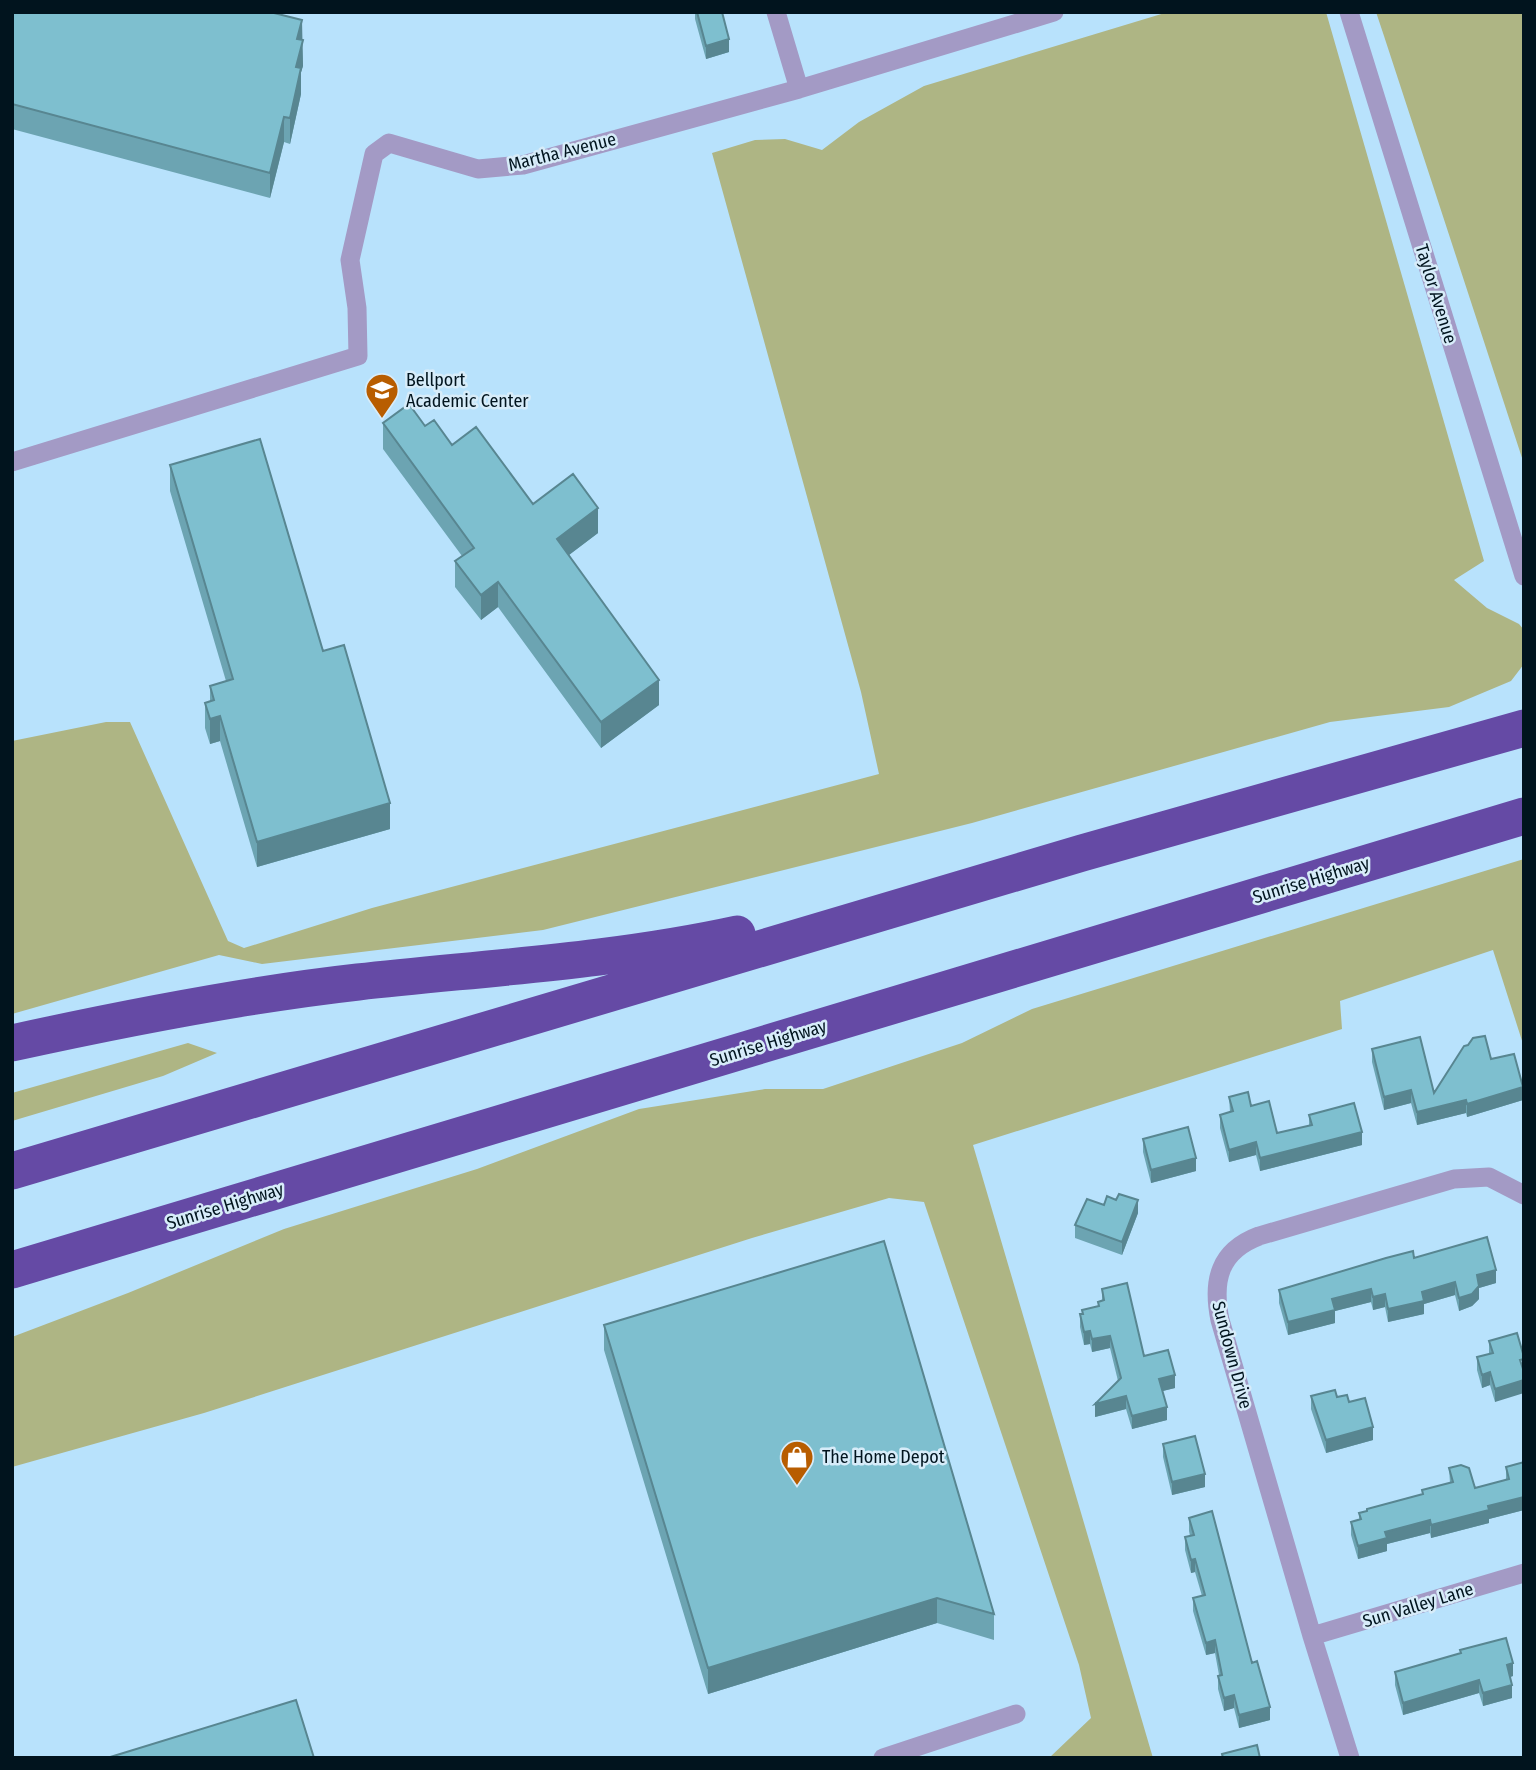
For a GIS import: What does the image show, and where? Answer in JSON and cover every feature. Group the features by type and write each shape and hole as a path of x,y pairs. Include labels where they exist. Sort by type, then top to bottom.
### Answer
{"highway":[{"path":"12,1171 1082,853 1524,728"},
{"name":"Sunrise Highway","path":"12,1270 1524,816"},
{"path":"12,1043 181,1009 329,986 677,946 1082,853"}],"street":[{"path":"776,12 799,89"},
{"name":"Martha Avenue","path":"12,462 358,356 357,307 350,260 374,154 389,143 478,169 523,166 799,89 1054,12"},
{"name":"Taylor Avenue","path":"1349,12 1524,576"},
{"name":"Sundown Drive","path":"1350,1758 1220,1320 1216,1290 1223,1263 1232,1251 1245,1241 1454,1179 1489,1177 1524,1195"},
{"name":"Sun Valley Lane","path":"1312,1636 1524,1573"},
{"path":"883,1758 1016,1714"}],"green space":[{"path":"1168,12 1326,12 1484,561 1454,580 1487,608 1519,624 1524,630 1524,664 1511,681 1449,707 1330,722 972,823 543,930 262,964 219,955 12,1014 12,741 106,722 130,722 228,941 244,948 372,908 879,774 861,692 712,153 755,140 785,139 822,150 859,122 924,86"},
{"path":"1376,12 1524,12 1524,464 1384,36"},
{"path":"1524,859 1524,1047 1493,950 1340,1001 1342,1029 973,1145 1153,1758 1049,1758 1091,1718 1079,1665 924,1202 889,1198 752,1238 204,1413 12,1467 12,1337 284,1229 477,1169 639,1109 765,1089 823,1089 962,1043 1032,1009"},
{"path":"188,1043 217,1053 163,1076 12,1121 12,1093"}],"building":[{"path":"12,12 270,12 302,20 297,39 303,40 296,67 301,68 290,118 284,117 270,173 12,104"},
{"path":"697,12 722,12 729,39 706,46"},
{"path":"409,404 425,426 434,420 452,445 476,427 533,504 573,474 598,508 557,539 659,680 601,722 498,582 481,595 455,561 474,548 383,423"},
{"path":"260,439 323,651 344,645 390,803 257,842 220,716 210,719 205,703 214,700 210,686 233,679 170,465"},
{"path":"1485,1036 1491,1059 1514,1054 1523,1087 1467,1104 1466,1100 1417,1112 1411,1090 1384,1097 1372,1049 1420,1037 1434,1093 1464,1046 1473,1038"},
{"path":"1248,1092 1251,1106 1269,1101 1277,1133 1312,1125 1309,1115 1354,1103 1362,1132 1260,1158 1256,1142 1229,1150 1220,1115 1233,1111 1229,1097"},
{"path":"1188,1127 1196,1158 1151,1170 1143,1139"},
{"path":"1119,1194 1138,1200 1122,1242 1075,1225 1087,1199 1104,1205 1107,1196 1116,1200"},
{"path":"1487,1237 1496,1270 1477,1275 1479,1286 1472,1294 1459,1298 1455,1282 1422,1292 1424,1301 1388,1309 1385,1294 1373,1297 1371,1289 1332,1299 1335,1310 1288,1322 1279,1290 1413,1251 1414,1258"},
{"name":"The Home Depot","path":"884,1241 994,1614 937,1598 708,1668 604,1325"},
{"path":"1127,1283 1144,1356 1168,1350 1175,1375 1159,1379 1167,1407 1132,1416 1126,1396 1095,1404 1121,1378 1110,1336 1092,1339 1090,1331 1084,1332 1080,1314 1083,1314 1082,1310 1099,1306 1098,1302 1104,1300 1102,1289"},
{"path":"1517,1333 1524,1357 1520,1360 1524,1380 1495,1389 1490,1372 1482,1375 1477,1357 1493,1353 1489,1341"},
{"path":"1335,1390 1337,1397 1347,1395 1349,1402 1365,1398 1373,1427 1326,1440 1311,1396"},
{"path":"1195,1436 1205,1474 1172,1482 1163,1444"},
{"path":"1524,1462 1524,1497 1488,1506 1489,1510 1431,1525 1430,1520 1385,1532 1387,1538 1358,1546 1351,1522 1361,1519 1359,1513 1423,1494 1422,1490 1453,1482 1449,1468 1461,1465 1469,1468 1475,1488 1509,1479 1506,1467"},
{"path":"1212,1511 1252,1663 1257,1661 1270,1707 1239,1715 1234,1695 1224,1698 1218,1676 1222,1675 1215,1640 1206,1643 1193,1598 1205,1595 1195,1559 1191,1560 1185,1537 1194,1535 1189,1518"},
{"path":"1506,1638 1513,1663 1507,1665 1512,1685 1483,1693 1479,1680 1403,1703 1395,1672"},
{"path":"296,1700 314,1758 107,1758"},
{"path":"1257,1745 1260,1758 1223,1758 1222,1754"}],"place":[{"name":"Bellport Academic Center","path":"382,420"},
{"name":"The Home Depot","path":"797,1487"}]}
